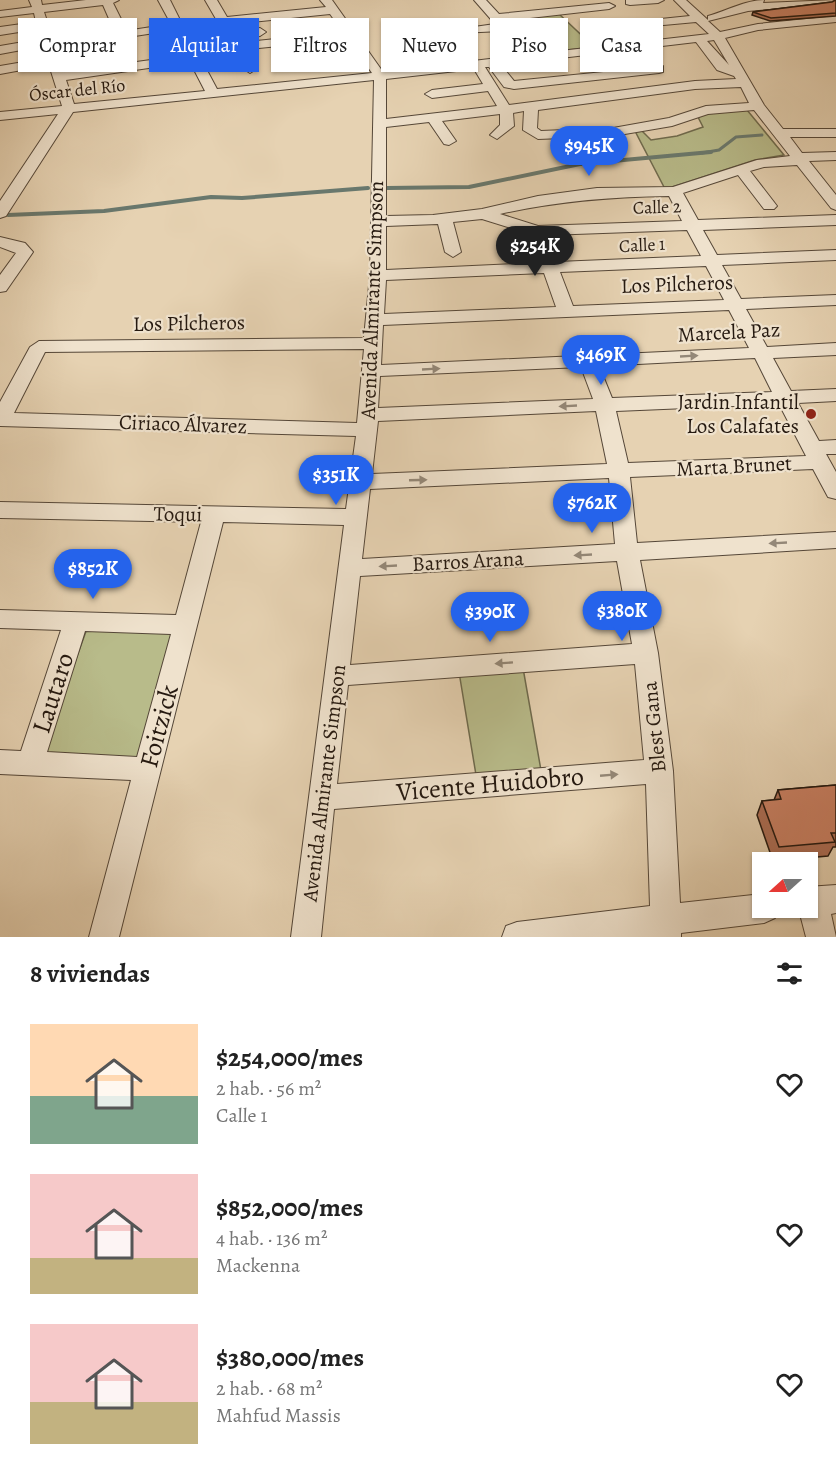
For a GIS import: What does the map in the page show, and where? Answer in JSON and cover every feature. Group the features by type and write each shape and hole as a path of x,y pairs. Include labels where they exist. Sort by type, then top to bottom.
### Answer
{"street":[{"path":"106,0 115,18"},
{"path":"0,14 36,5 113,0"},
{"path":"164,0 173,18"},
{"path":"212,0 221,18"},
{"path":"280,0 291,18"},
{"path":"480,0 496,18"},
{"path":"630,2 658,0"},
{"path":"680,0 706,16"},
{"path":"693,0 724,35 742,78 758,106 836,205"},
{"path":"553,18 617,12 706,16 761,0"},
{"path":"745,4 830,0 836,2"},
{"path":"235,18 260,12 289,15 329,5 338,18"},
{"name":"Óscar del Río","path":"663,43 724,35 758,27 836,19"},
{"path":"0,31 18,28"},
{"path":"699,39 721,67 742,78"},
{"path":"0,50 18,48"},
{"path":"369,61 380,76"},
{"path":"59,77 149,64"},
{"path":"478,66 506,110 507,126 497,135"},
{"path":"0,70 18,67"},
{"path":"0,213 69,108 57,72"},
{"path":"201,72 213,94"},
{"name":"Óscar del Río","path":"0,116 412,72"},
{"path":"499,72 509,84 514,85 626,72"},
{"path":"645,72 666,90"},
{"name":"Avenida Almirante Simpson","path":"306,937 373,371 378,275 380,76"},
{"path":"378,124 666,90 742,78"},
{"path":"432,94 491,87"},
{"path":"531,107 530,130 538,135 613,132 660,124 706,110 758,106"},
{"path":"650,112 660,124"},
{"path":"433,118 449,141"},
{"path":"601,119 613,132"},
{"path":"777,133 836,133"},
{"path":"377,221 444,219 482,214 538,201 597,193 674,191 762,163 836,156"},
{"path":"741,169 769,206"},
{"path":"813,178 836,177"},
{"path":"674,191 836,492"},
{"name":"Calle 2","path":"482,214 537,231 836,220"},
{"path":"444,219 453,252"},
{"path":"537,231 566,311"},
{"path":"0,242 19,246 25,252 0,287"},
{"name":"Calle 1","path":"378,275 836,255"},
{"name":"Los Pilcheros","path":"375,320 836,300"},
{"name":"Los Pilcheros","path":"1,414 39,347 375,343"},
{"name":"Marcela Paz","path":"373,371 836,349"},
{"name":"Blest Gana","path":"588,361 605,405 619,471 627,552 646,652 660,771 665,928"},
{"name":"Ciriaco Álvarez","path":"1,414 368,422 605,405 836,395"},
{"name":"Marta Brunet","path":"360,483 619,471 817,455 836,447"},
{"name":"Toqui","path":"0,510 355,518"},
{"name":"Foitzick","path":"104,937 214,514"},
{"name":"Barros Arana","path":"351,568 836,540"},
{"path":"0,618 185,625"},
{"name":"Lautaro","path":"30,764 76,621"},
{"path":"337,676 646,652"},
{"path":"0,762 147,769"},
{"name":"Vicente Huidobro","path":"321,798 660,771"},
{"path":"818,901 821,937"},
{"path":"517,937 665,928 752,910"}],"green space":[{"path":"558,13 563,18 506,18"},
{"path":"568,22 580,34 580,49 568,50"},
{"path":"747,110 784,155 755,160 672,187 664,187 635,131 641,130 651,140 677,136 703,127 698,117 707,113"},
{"path":"89,623 178,627 139,764 40,759"},
{"path":"523,668 542,776 477,781 459,672"}],"building":[{"path":"836,0 836,13 771,18 753,12 832,2"},
{"path":"836,785 836,833 831,833 835,842 779,847 762,801 781,799 778,790"}],"waterway":[{"path":"704,153 719,150 736,137 762,135"},
{"path":"704,153 711,152"},
{"path":"387,188 469,187 580,164 704,153"},
{"path":"8,215 104,211 211,197 242,198 368,188"}],"place":[{"name":"Jardin Infantil Los Calafates","path":"811,414"}]}
